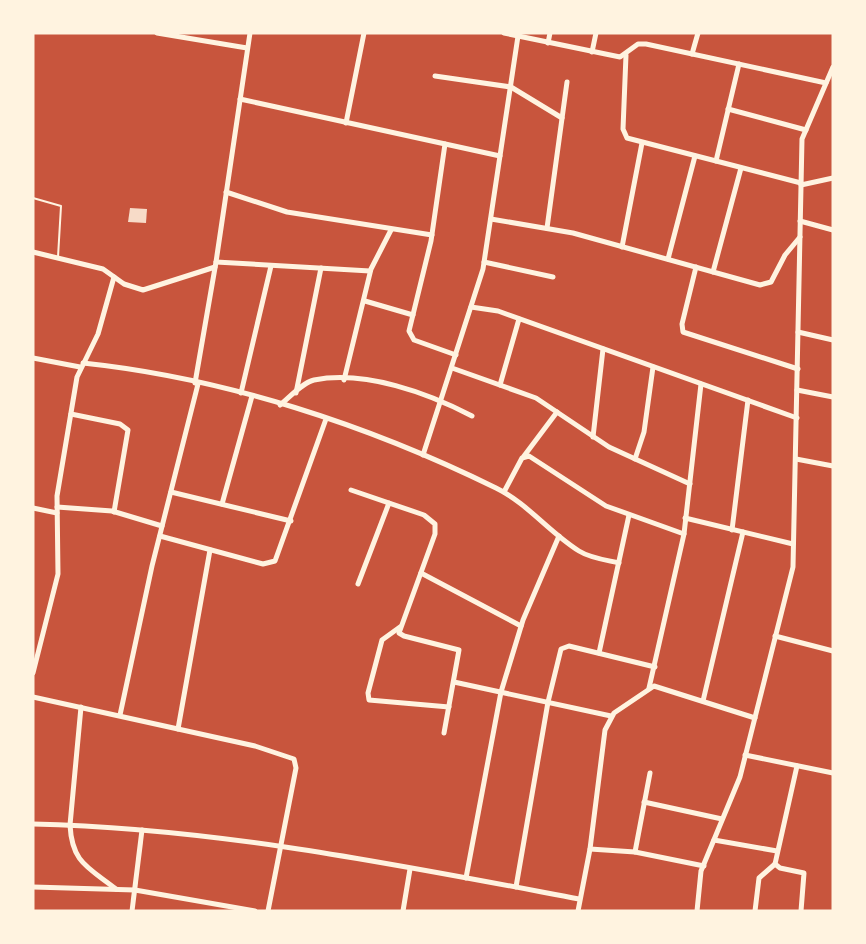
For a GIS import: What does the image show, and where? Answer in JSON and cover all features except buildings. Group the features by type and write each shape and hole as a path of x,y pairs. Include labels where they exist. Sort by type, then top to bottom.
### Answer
{"street":[{"path":"157,33 247,48"},
{"path":"120,716 196,383 250,33"},
{"path":"345,123 364,33"},
{"path":"504,33 620,57 626,55 634,46 641,44 739,64 833,88"},
{"path":"548,43 550,33"},
{"path":"592,52 596,33"},
{"path":"692,54 698,33"},
{"path":"423,455 484,262 518,36"},
{"path":"626,55 624,135 642,143 801,184 833,178"},
{"path":"716,161 739,64"},
{"path":"697,911 704,866 745,755 793,567 802,139 833,67"},
{"path":"435,76 511,87 562,118"},
{"path":"547,228 567,82"},
{"path":"240,99 500,156"},
{"path":"728,109 806,130"},
{"path":"622,247 642,143"},
{"path":"445,144 432,236 409,331 411,338 456,355"},
{"path":"668,259 695,156"},
{"path":"714,272 741,168"},
{"path":"226,192 287,212 432,236"},
{"path":"491,219 547,228 766,284 771,282 785,255 800,237"},
{"path":"800,221 833,230"},
{"path":"344,380 365,301 370,271 391,230"},
{"path":"33,252 103,269 128,286 145,291 216,265 370,271"},
{"path":"484,262 553,277"},
{"path":"241,393 271,266"},
{"path":"696,267 681,324 683,332 798,369"},
{"path":"296,393 321,268"},
{"path":"33,673 58,574 57,510 71,414 81,365 98,334 114,277"},
{"path":"365,301 413,315"},
{"path":"471,307 519,319 797,418"},
{"path":"500,385 519,319"},
{"path":"798,332 833,339"},
{"path":"593,437 603,349"},
{"path":"33,358 81,365 129,368 241,393 386,437 504,492 584,554 619,563"},
{"path":"635,459 643,437 653,367"},
{"path":"452,368 536,398 593,437 690,484"},
{"path":"280,405 315,380 376,380 441,400 472,416"},
{"path":"649,688 684,534 702,384"},
{"path":"797,390 833,397"},
{"path":"222,504 252,396"},
{"path":"732,530 748,400"},
{"path":"504,492 524,456 557,412"},
{"path":"71,414 120,424 128,430 114,512"},
{"path":"160,536 270,564 278,557 326,419"},
{"path":"524,456 528,456 606,506 684,534"},
{"path":"796,459 833,466"},
{"path":"351,490 424,515 435,524 435,534 399,633 459,650 444,733"},
{"path":"171,492 291,521"},
{"path":"358,584 389,503"},
{"path":"33,508 114,512 162,526"},
{"path":"599,654 629,515"},
{"path":"685,518 793,544"},
{"path":"703,701 743,532"},
{"path":"466,878 501,692 521,626 560,536"},
{"path":"178,729 210,550"},
{"path":"421,573 521,626"},
{"path":"400,627 382,640 368,693 369,700 449,707"},
{"path":"775,636 833,651"},
{"path":"516,887 548,702 563,647 655,667"},
{"path":"454,682 611,716"},
{"path":"578,911 590,849 605,730 611,716 649,688 658,687 755,718"},
{"path":"33,697 255,746 294,759 296,768 278,848 268,911"},
{"path":"81,707 70,825 76,855 117,890"},
{"path":"745,755 833,773"},
{"path":"756,911 759,878 776,864 797,766"},
{"path":"635,852 650,774"},
{"path":"644,802 722,819"},
{"path":"33,824 202,836 466,878 579,899"},
{"path":"132,911 142,830"},
{"path":"714,840 777,851"},
{"path":"590,849 635,852 704,866"},
{"path":"776,864 780,868 804,873 801,911"},
{"path":"403,911 410,869"},
{"path":"33,887 135,890 255,911"}],"lane":[{"path":"33,198 58,203 62,208 58,258"}]}
